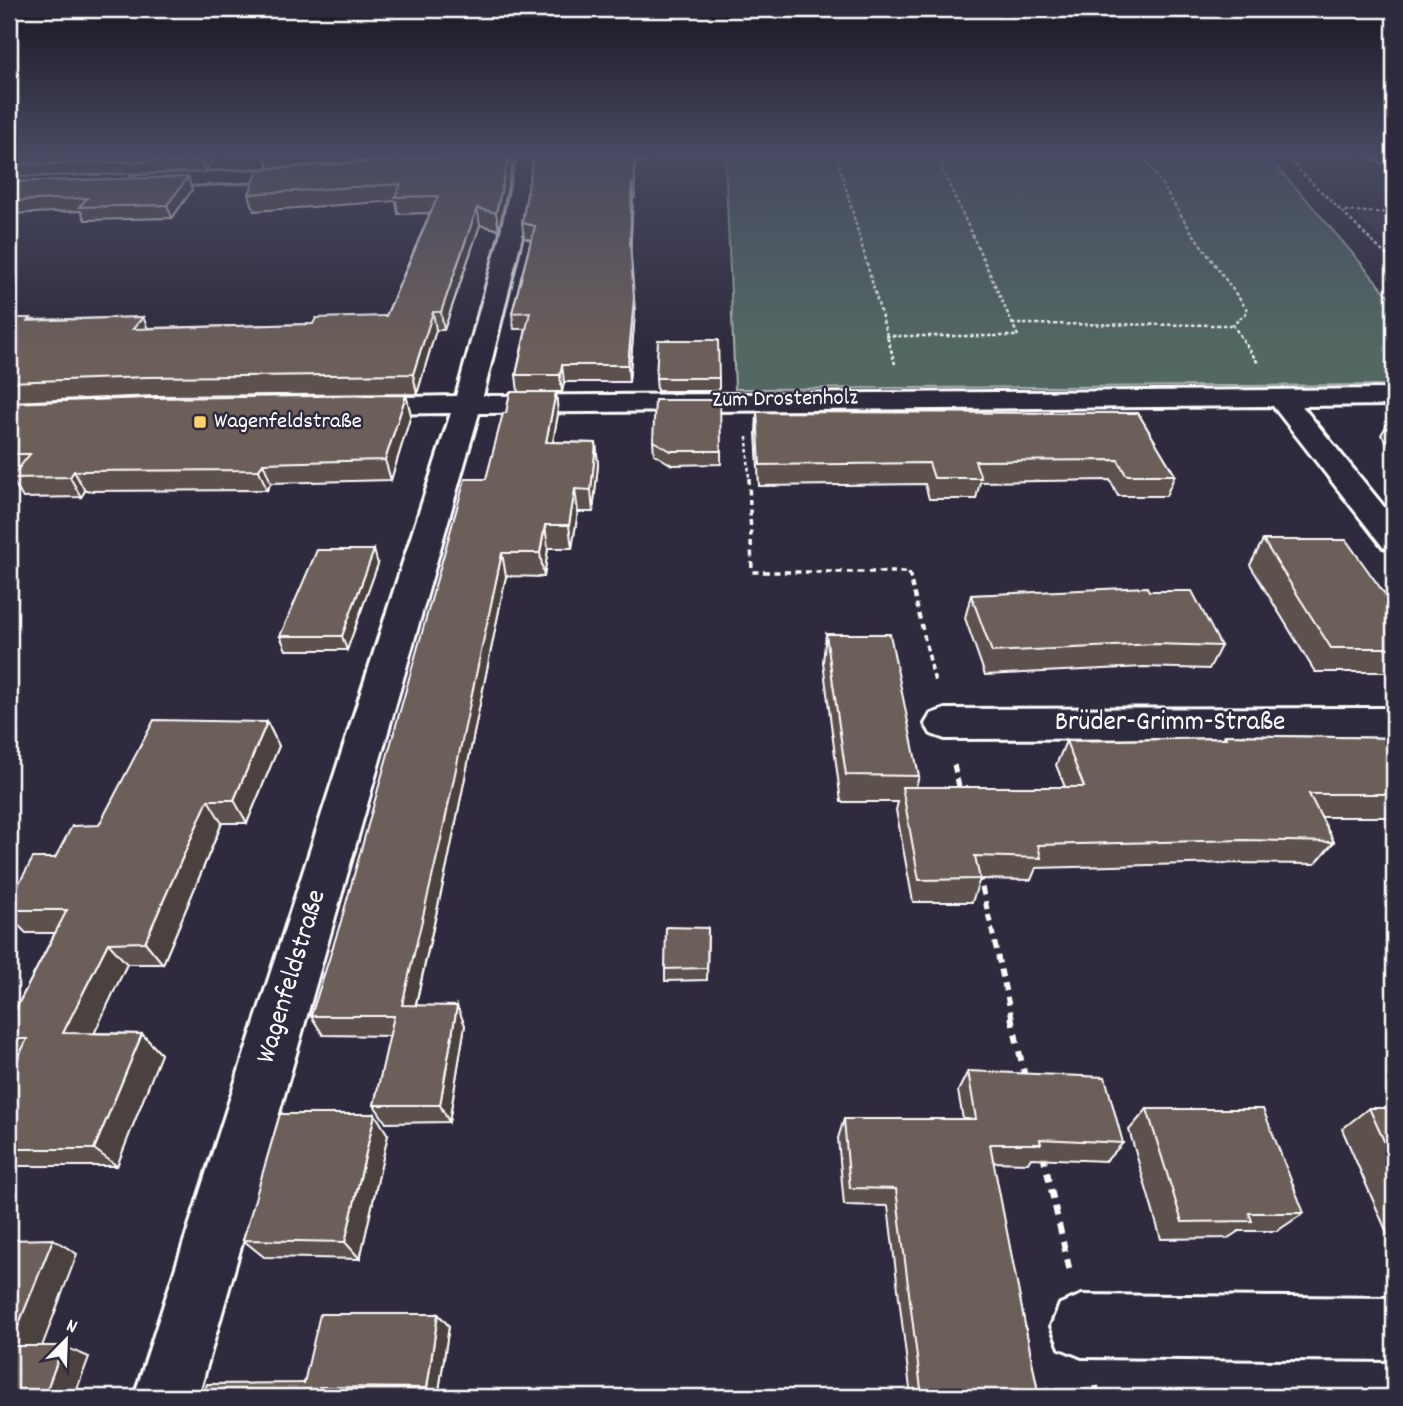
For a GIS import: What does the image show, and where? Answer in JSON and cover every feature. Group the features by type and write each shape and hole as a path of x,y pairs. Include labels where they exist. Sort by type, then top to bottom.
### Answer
{"street":[{"name":"Wagenfeldstraße","path":"166,1397 467,405 511,236 513,219"},
{"name":"Zum Drostenholz","path":"331,406 1394,397"},
{"path":"1281,398 1394,540"},
{"name":"Brüder-Grimm-Straße","path":"945,724 1394,723"},
{"path":"1082,1326 1394,1329"}],"path":[{"path":"854,219 886,336 1018,336 965,219"},
{"path":"1012,324 1233,325 1248,311 1183,219"},
{"path":"1351,219 1394,263"},
{"path":"1233,325 1281,398"},
{"path":"746,401 752,572 909,572 963,804"},
{"path":"978,871 1027,1085"},
{"path":"1042,1152 1098,1397"}],"shaded area":[{"path":"1360,219 1394,219 1394,251"}],"green space":[{"path":"728,219 1323,219 1394,302 1394,385 735,389"}],"building":[{"path":"428,219 473,219 441,312 433,312 413,374 147,377 9,382 9,318 31,318 28,321 143,317 133,329 313,324 316,318 386,316"},
{"path":"523,219 631,219 634,298 628,365 562,365 560,375 516,375 530,312 512,313 535,226 522,223"},
{"path":"658,340 718,340 719,378 656,378"},
{"path":"510,392 556,392 546,442 596,443 591,490 575,489 569,525 545,525 540,553 502,553 440,844 402,1005 457,1006 440,1105 374,1105 394,1016 311,1016 341,921 465,479 486,479"},
{"path":"406,395 385,460 263,463 259,470 74,471 70,477 11,478 30,454 9,454 9,403 147,398"},
{"path":"655,400 720,400 721,451 671,451 653,441"},
{"path":"757,412 1138,413 1175,475 1126,475 1118,460 975,461 981,478 934,478 929,463 760,465"},
{"path":"1263,540 1346,540 1394,607 1394,648 1331,648"},
{"path":"317,550 374,550 342,636 280,636"},
{"path":"1147,587 1149,591 1192,591 1221,646 1155,644 992,652 971,595"},
{"path":"826,634 890,634 919,776 846,775"},
{"path":"154,720 267,722 234,800 208,800 145,942 108,943 63,1033 142,1034 94,1149 9,1149 9,1077 27,1039 9,1039 9,1022 67,910 9,910 9,901 33,858 55,858 72,826 99,825"},
{"path":"1225,735 1394,738 1394,794 1309,794 1334,842 1244,840 1038,845 1041,858 975,856 980,879 919,880 902,787 1084,787 1066,741 1226,738"},
{"path":"666,927 708,928 707,968 665,969"},
{"path":"968,1071 1105,1077 1123,1143 1040,1139 1041,1144 990,1144 1039,1397 922,1397 896,1189 850,1188 844,1119 976,1119"},
{"path":"1369,1108 1394,1108 1394,1163"},
{"path":"1147,1109 1263,1109 1304,1213 1249,1213 1252,1221 1182,1222"},
{"path":"280,1114 375,1114 345,1242 243,1240"},
{"path":"53,1239 10,1346 63,1346 44,1397 9,1397 9,1240"},
{"path":"320,1314 438,1314 427,1388 319,1387 317,1397 203,1397 207,1384 304,1383"}],"place":[{"name":"Wagenfeldstraße","path":"200,422"}]}
